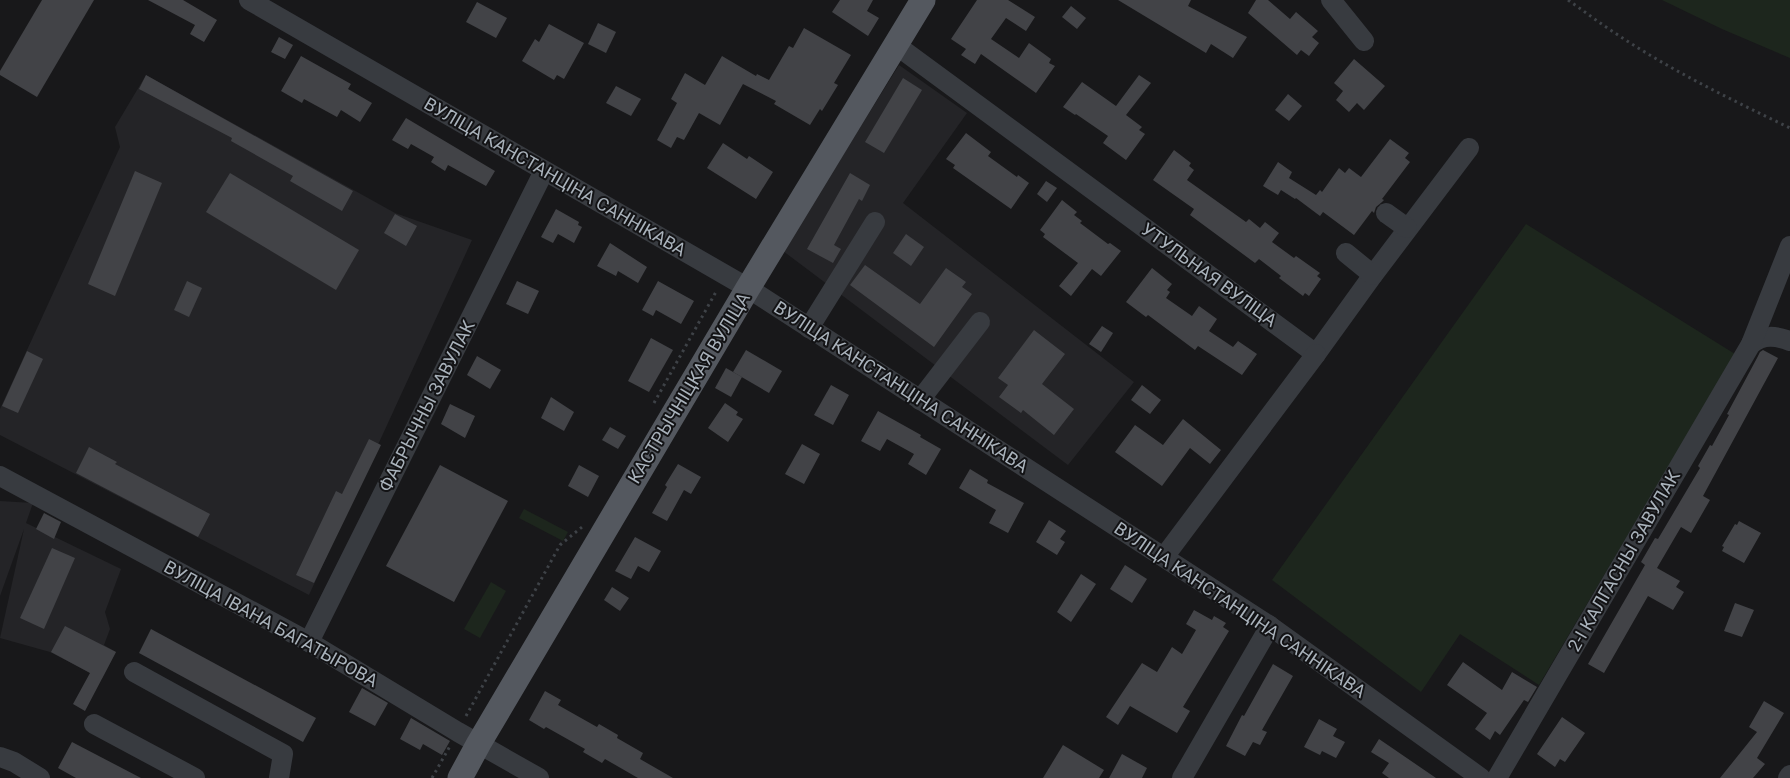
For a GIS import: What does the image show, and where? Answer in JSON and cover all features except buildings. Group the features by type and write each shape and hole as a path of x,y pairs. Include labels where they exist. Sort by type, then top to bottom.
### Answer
{"main road":[{"name":"КАСТРЫЧНІЦКАЯ ВУЛІЦА","path":"460,778 468,738 748,288 923,0"}],"street":[{"name":"ВУЛІЦА КАНСТАНЦІНА САННІКАВА","path":"249,0 748,288 1270,626 1481,778"},
{"path":"1331,0 1364,41"},
{"name":"УТУЛЬНАЯ ВУЛІЦА","path":"896,45 1316,354"},
{"path":"1164,557 1215,472 1316,354 1372,274 1469,148"},
{"name":"ФАБРЫЧНЫ ЗАВУЛАК","path":"309,642 544,171"},
{"path":"1386,213 1407,228"},
{"path":"809,328 875,222"},
{"name":"2-І КАЛГАСНЫ ЗАВУЛАК","path":"1497,778 1751,344 1790,246"},
{"path":"1346,254 1372,274"},
{"path":"920,400 980,322"},
{"path":"1751,344 1770,336 1790,341"},
{"name":"ВУЛІЦА ІВАНА БАГАТЫРОВА","path":"0,476 309,642 468,738 539,778"},
{"path":"1182,778 1270,626"},
{"path":"134,672 284,754 279,778"},
{"path":"94,724 195,778"},
{"path":"0,757 14,762 40,778"}],"path":[{"path":"1568,0 1618,35 1656,58 1790,128"},
{"path":"649,411 725,275"},
{"path":"432,778 468,738 471,705 560,545 588,522"}],"shaded area":[{"path":"1662,0 1790,0 1790,58 1722,29"},
{"path":"899,65 967,113 903,203 1134,382 1068,465 783,251"},
{"path":"146,75 395,213 472,240 309,595 0,435 0,409 120,147 115,127"},
{"path":"1526,224 1735,354 1539,685 1460,634 1421,692 1272,580"},
{"path":"0,501 33,503 26,523 121,569 105,612 110,629 104,645 116,652 102,679 50,652 0,638 24,529 0,596"},
{"path":"524,509 568,532 563,541 519,518"},
{"path":"491,582 506,591 480,638 464,629"}]}
